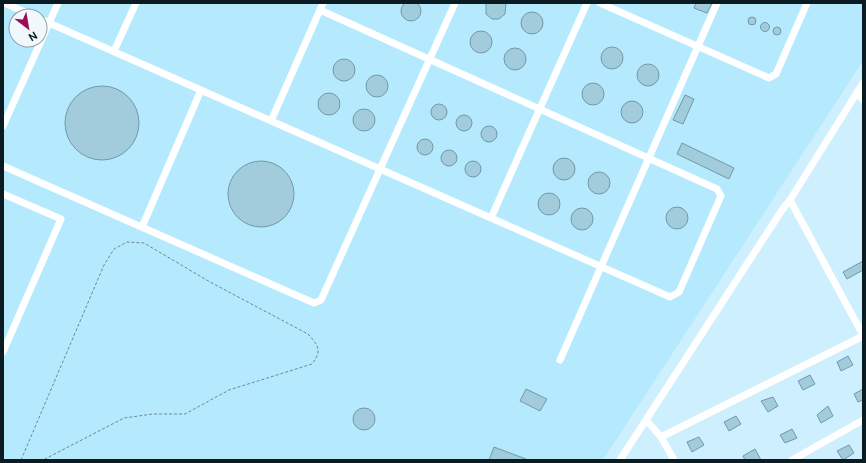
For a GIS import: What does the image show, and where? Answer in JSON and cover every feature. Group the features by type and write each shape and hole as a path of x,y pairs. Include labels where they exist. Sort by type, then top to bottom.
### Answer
{"street":[{"path":"4,3 16,8"},
{"path":"3,126 58,3"},
{"path":"114,51 136,3"},
{"path":"3,166 314,303 321,300 455,3"},
{"path":"491,218 587,3"},
{"path":"600,3 769,78 776,74 807,3"},
{"path":"560,360 717,3"},
{"path":"49,23 114,51 271,121 670,297 679,292 721,196 717,189 430,59 321,6 271,121"},
{"path":"620,460 782,210 790,200 863,83"},
{"path":"142,227 201,90"},
{"path":"857,92 863,100"},
{"path":"3,194 61,219 3,352"},
{"path":"661,437 863,335 790,200"},
{"path":"646,420 661,437 674,460"},
{"path":"792,460 863,420"}],"path":[{"path":"21,460 104,265 114,248 127,242 144,243 210,282 308,334 316,343 319,351 318,357 312,364 229,390 185,414 153,414 124,418 42,460"}],"shaded area":[{"path":"3,3 863,3 863,61 603,460 3,460"}],"building":[{"path":"407,1 415,1 421,7 421,15 415,21 407,21 401,15 401,7"},
{"path":"486,3 506,3 505,14 499,19 492,19 486,14"},
{"path":"696,3 712,3 707,13 694,8"},
{"path":"532,12 540,15 543,23 540,31 532,34 524,31 521,23 524,15"},
{"path":"750,17 754,17 756,21 754,25 750,25 748,23 748,19"},
{"path":"763,23 767,23 769,27 767,31 763,31 761,29 761,25"},
{"path":"775,27 779,27 781,31 779,35 775,35 773,33 773,29"},
{"path":"481,31 489,34 492,42 489,50 481,53 473,50 470,42 473,34"},
{"path":"612,47 620,50 623,58 620,66 612,69 604,66 601,58 604,50"},
{"path":"515,48 523,51 526,59 523,67 515,70 507,67 504,59 507,51"},
{"path":"344,59 352,62 355,70 352,78 344,81 336,78 333,70 336,62"},
{"path":"648,64 656,67 659,75 656,83 648,86 640,83 637,75 640,67"},
{"path":"377,75 385,78 388,86 385,94 377,97 369,94 366,86 369,78"},
{"path":"593,83 601,86 604,94 601,102 593,105 585,102 582,94 585,86"},
{"path":"102,86 116,89 128,97 136,109 139,123 136,137 128,149 116,157 102,160 88,157 76,149 68,137 65,123 68,109 76,97 88,89"},
{"path":"329,93 337,96 340,104 337,112 329,115 321,112 318,104 321,96"},
{"path":"685,95 694,99 683,124 673,120"},
{"path":"632,101 640,104 643,112 640,120 632,123 624,120 621,112 624,104"},
{"path":"439,104 445,106 447,112 445,118 439,120 433,118 431,112 433,106"},
{"path":"364,109 372,112 375,120 372,128 364,131 356,128 353,120 356,112"},
{"path":"464,115 470,117 472,123 470,129 464,131 458,129 456,123 458,117"},
{"path":"489,126 495,128 497,134 495,140 489,142 483,140 481,134 483,128"},
{"path":"425,139 431,141 433,147 431,153 425,155 419,153 417,147 419,141"},
{"path":"682,143 734,168 729,179 677,154"},
{"path":"449,150 455,152 457,158 455,164 449,166 443,164 441,158 443,152"},
{"path":"564,158 572,161 575,169 572,177 564,180 556,177 553,169 556,161"},
{"path":"254,161 268,161 280,166 289,175 294,187 292,207 285,218 268,227 254,227 242,222 233,213 228,201 228,187 233,175 242,166"},
{"path":"473,161 479,163 481,169 479,175 473,177 467,175 465,169 467,163"},
{"path":"599,172 607,175 610,183 607,191 599,194 591,191 588,183 591,175"},
{"path":"549,193 557,196 560,204 557,212 549,215 541,212 538,204 541,196"},
{"path":"677,207 685,210 688,218 685,226 677,229 669,226 666,218 669,210"},
{"path":"582,208 590,211 593,219 590,227 582,230 574,227 571,219 574,211"},
{"path":"863,261 863,270 847,279 843,272"},
{"path":"848,356 853,365 841,371 837,362"},
{"path":"810,375 815,384 803,390 798,381"},
{"path":"526,389 547,399 540,411 520,401"},
{"path":"863,389 863,400 858,402 854,394"},
{"path":"773,397 778,406 768,412 761,401"},
{"path":"828,406 833,416 821,423 817,415"},
{"path":"364,408 372,411 375,419 372,427 364,430 356,427 353,419 356,411"},
{"path":"736,416 741,424 729,431 724,422"},
{"path":"792,429 797,438 785,443 780,435"},
{"path":"699,437 704,445 692,452 687,442"},
{"path":"849,445 854,453 843,460 837,451"},
{"path":"494,447 526,459 526,460 489,460"},
{"path":"755,449 761,460 745,460 743,456"}]}
